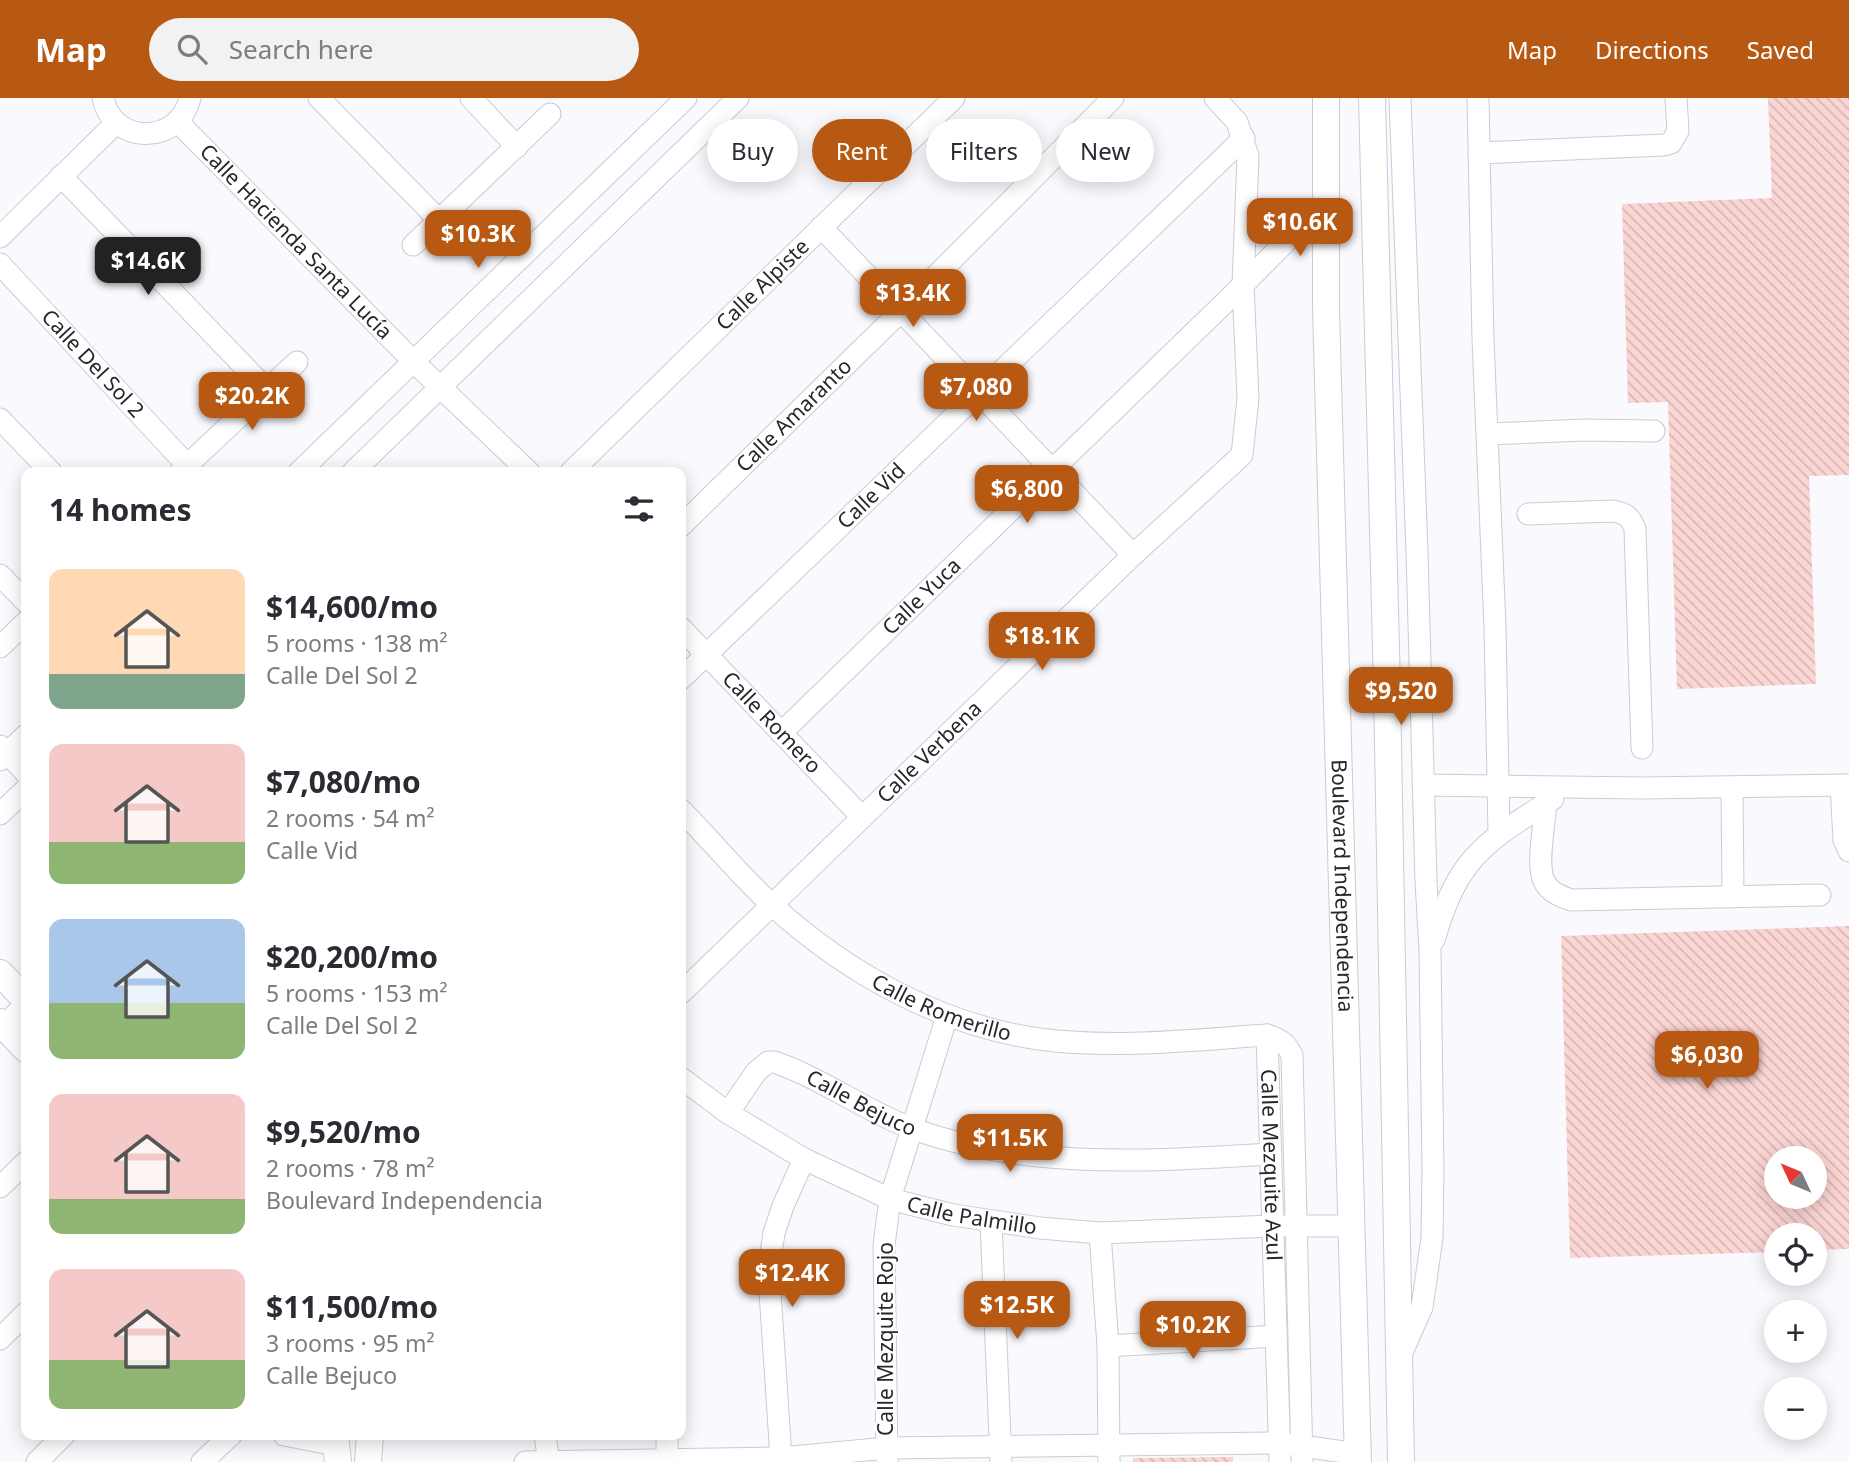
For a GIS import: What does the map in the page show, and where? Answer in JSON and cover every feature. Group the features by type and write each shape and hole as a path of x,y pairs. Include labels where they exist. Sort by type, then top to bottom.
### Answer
{"main road":[{"name":"Boulevard Independencia","path":"1326,98 1326,309 1358,1458"},
{"path":"1372,98 1401,1462"},
{"path":"0,973 21,996"},
{"path":"1,1026 21,1044"},
{"path":"368,1462 370,1440"}],"street":[{"path":"103,98 105,108 116,123 131,132 147,135 164,131 178,122 190,98"},
{"path":"319,98 439,220"},
{"path":"471,98 517,147"},
{"path":"304,467 685,98"},
{"path":"359,467 737,98"},
{"name":"Calle Alpiste","path":"577,467 954,98"},
{"name":"Calle Amaranto","path":"686,521 1113,98"},
{"path":"1215,98 1237,122 1248,156 1243,285"},
{"path":"1398,1360 1422,1307 1432,1238 1430,952 1399,98"},
{"path":"1478,98 1499,834"},
{"path":"1479,153 1664,145 1671,143 1678,131 1676,98"},
{"path":"413,245 550,114"},
{"name":"Calle Hacienda Santa Lucía","path":"178,122 414,362"},
{"path":"0,237 116,123"},
{"name":"Calle Vid","path":"686,674 1244,138"},
{"path":"61,176 266,389"},
{"name":"Calle Yuca","path":"781,733 1243,285 1326,201"},
{"path":"821,227 1133,555"},
{"name":"Calle Del Sol 2","path":"0,264 181,467"},
{"name":"Calle Verbena","path":"686,988 1133,555 1241,455 1248,398 1243,285"},
{"name":"Calle Del Sol 2","path":"185,467 297,362"},
{"path":"414,362 524,467"},
{"path":"0,419 46,467"},
{"path":"1488,434 1584,430 1654,431"},
{"path":"1528,514 1613,511 1621,512 1632,521 1635,529 1642,748"},
{"path":"0,575 21,597"},
{"path":"0,647 21,626"},
{"name":"Calle Romero","path":"686,633 862,817"},
{"path":"21,739 2,753 21,769"},
{"path":"1423,785 1570,788 1845,785 1844,840 1849,851"},
{"path":"1430,952 1455,883 1477,852 1499,834 1570,788"},
{"path":"1732,788 1733,895"},
{"path":"0,814 21,794"},
{"path":"1546,803 1541,869 1544,881 1558,895 1571,900 1820,895"},
{"name":"Calle Romerillo","path":"686,823 807,935 885,987 947,1016 998,1031 1041,1039 1095,1043 1268,1035"},
{"path":"1,1026 21,1007"},
{"name":"Calle Mezquite Rojo","path":"887,1455 883,1258 890,1199 947,1016"},
{"path":"1268,1035 1283,1042 1292,1055 1302,1454"},
{"name":"Calle Mezquite Azul","path":"1268,1035 1280,1452"},
{"name":"Calle Bejuco","path":"728,1114 756,1072 768,1062 774,1062 911,1128 986,1150 1077,1160 1191,1159 1271,1154"},
{"name":"Calle Palmillo","path":"686,1082 728,1114 804,1159 890,1199 953,1215 991,1222 1100,1233 1272,1226 1351,1226"},
{"path":"781,1458 770,1260 777,1224 804,1159"},
{"path":"0,1187 21,1167"},
{"path":"991,1222 1000,1455"},
{"path":"1100,1233 1108,1346 1109,1453"},
{"path":"0,1339 21,1318"},
{"path":"1108,1346 1276,1336"},
{"path":"37,1462 59,1440"},
{"path":"202,1462 226,1440"},
{"path":"306,1440 336,1447"},
{"path":"546,1440 549,1461"},
{"path":"667,1440 667,1458"},
{"path":"525,1462 887,1455 1280,1452 1358,1458"}],"building":[{"path":"1768,98 1849,98 1849,475 1809,476 1816,684 1677,689 1668,402 1628,403 1622,204 1772,198"},
{"path":"1849,926 1849,1249 1827,1250 1827,1223 1764,1223 1764,1252 1570,1258 1561,936"},
{"path":"1233,1457 1233,1462 1133,1462 1133,1458"}]}
